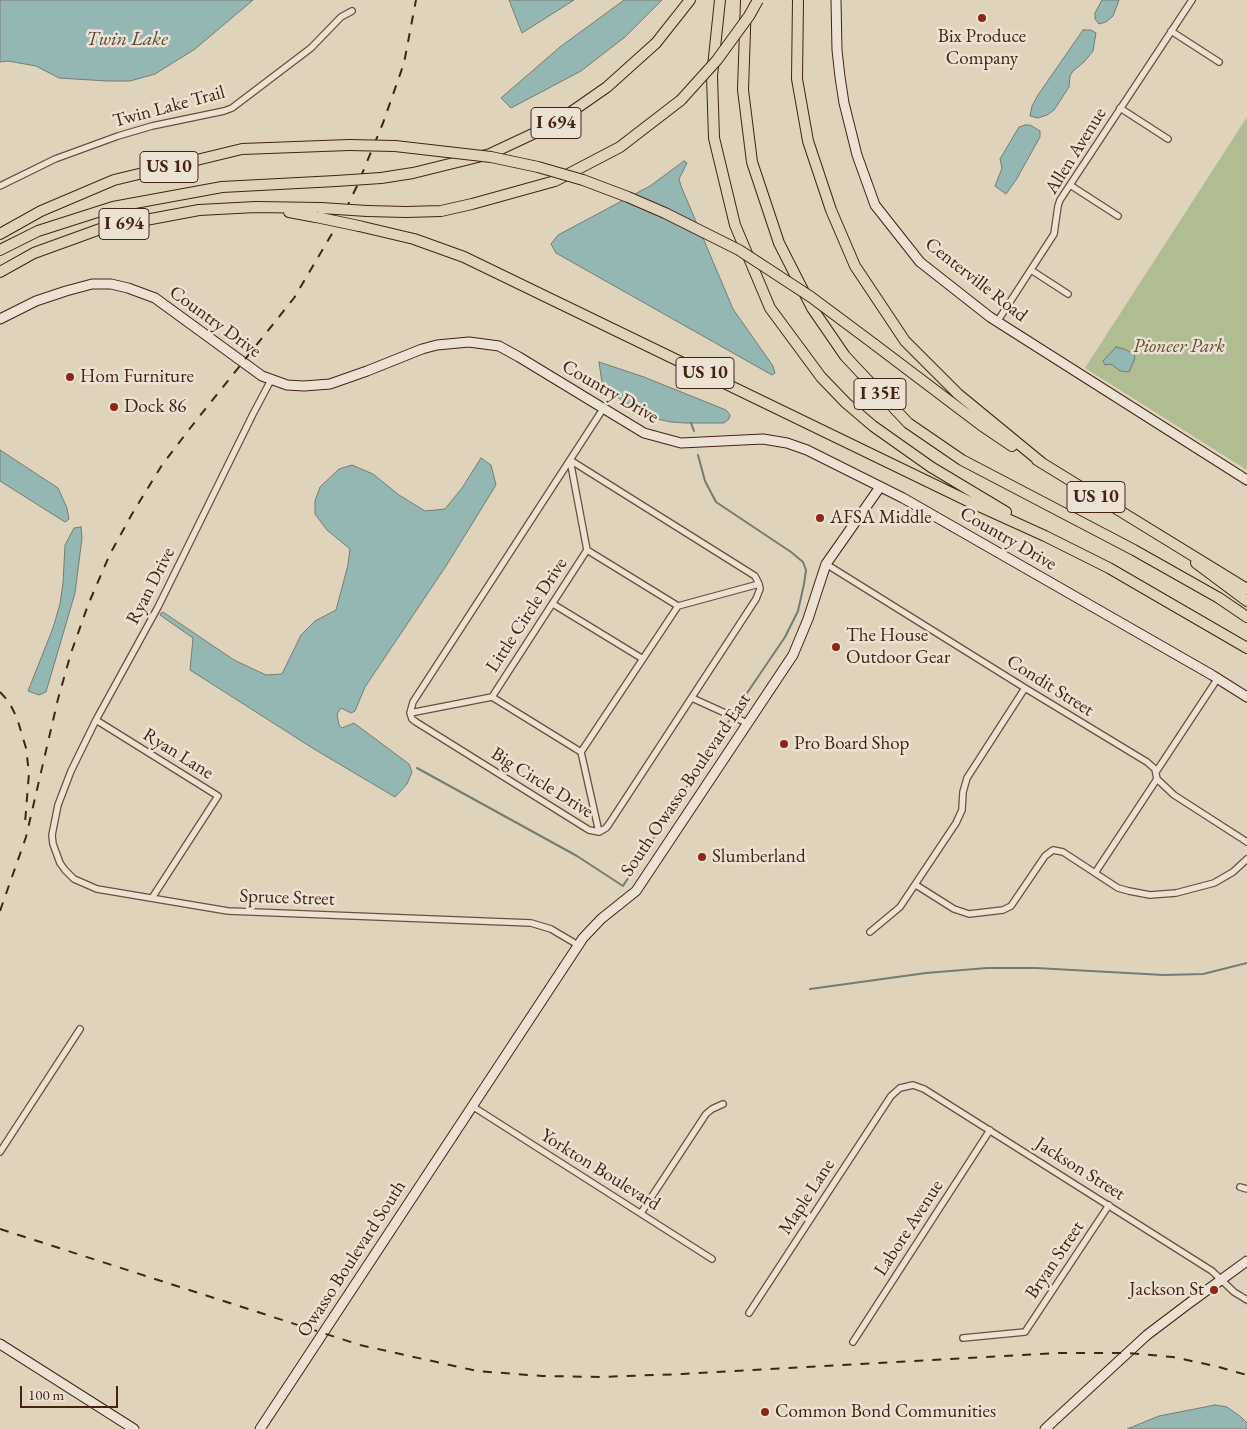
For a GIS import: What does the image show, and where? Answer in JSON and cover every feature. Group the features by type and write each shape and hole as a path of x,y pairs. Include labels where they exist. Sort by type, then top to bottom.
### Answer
{"highway":[{"name":"I 694","path":"0,250 38,231 113,207 222,187 381,178 413,173 490,154 554,124 607,87 656,43 690,0"},
{"name":"I 35E","path":"720,0 712,76 714,138 735,225 770,308 821,377 873,426 931,467 1045,536 1109,568 1247,648"},
{"name":"I 35E","path":"746,0 743,90 752,162 779,243 812,308 845,356 908,422 962,460 1134,550 1219,598 1247,617"},
{"name":"I 694","path":"0,272 34,253 103,228 199,210 256,207 319,212 441,210 472,204 555,181 620,147 681,100 718,60 758,0"},
{"path":"798,0 797,79 808,141 830,210 855,266 906,341 958,394 1042,463"},
{"name":"US 10","path":"0,234 41,211 114,180 242,149 349,145 414,148 491,157 574,178 665,213 739,250 811,297 981,425 1010,445 1150,530 1247,602"},
{"name":"US 10","path":"319,212 359,226 414,239 464,257 970,502 1045,536"},
{"path":"1150,530 1247,589"}],"street":[{"name":"Centerville Road","path":"836,0 837,50 844,103 857,155 875,205 920,262 997,322 1247,480"},
{"name":"Allen Avenue","path":"997,322 1054,234 1058,206 1070,185 1192,0"},
{"name":"Twin Lake Trail","path":"0,186 55,159 118,136 152,126 232,108 311,48 340,17 352,11"},
{"path":"1172,31 1219,62"},
{"path":"1120,108 1168,139"},
{"path":"1070,185 1118,216"},
{"path":"1031,270 1068,294"},
{"name":"Country Drive","path":"0,319 36,301 66,291 92,284 111,284 155,298 243,363 271,380 287,385 304,386 330,384 422,348 469,342 499,346 519,356 602,409 644,433 681,443 763,440 787,443 807,450 948,523 1218,678 1247,697"},
{"name":"Ryan Drive","path":"58,805 71,771 96,720 158,607 271,380"},
{"path":"410,713 413,702 602,409"},
{"path":"570,460 755,576 759,584 678,606 581,752 599,832"},
{"name":"Little Circle Drive","path":"492,697 587,550 570,460"},
{"name":"South Owasso Boulevard East","path":"472,1106 578,945 592,927 636,890 793,655 808,619 826,564 880,487"},
{"name":"Little Circle Drive","path":"587,550 678,606"},
{"name":"Condit Street","path":"826,564 1146,762 1156,772"},
{"name":"Big Circle Drive","path":"410,713 412,719 416,722 589,830 599,832 609,824 692,698 758,594 759,584"},
{"path":"553,604 642,659"},
{"path":"1218,678 1156,772 1157,779 1174,795 1247,842"},
{"path":"870,932 900,907 916,885 959,817 967,778 1025,688"},
{"name":"Little Circle Drive","path":"410,713 492,697 581,752"},
{"path":"692,698 747,723"},
{"name":"Ryan Lane","path":"96,720 218,796 152,898"},
{"path":"1095,873 1157,779"},
{"name":"Spruce Street","path":"58,805 52,835 53,844 65,870 74,879 97,889 233,912 531,924 551,929 578,945"},
{"path":"916,885 954,909 969,914 1003,910 1011,906 1045,856 1054,850 1063,852 1118,888 1129,892 1162,895 1214,883 1233,872 1247,859"},
{"path":"0,1152 80,1029"},
{"name":"Jackson Street","path":"891,1096 900,1088 906,1086 920,1087 1212,1271 1234,1292 1247,1300"},
{"name":"Maple Lane","path":"749,1313 891,1096"},
{"path":"641,1214 706,1114 723,1104"},
{"name":"Yorkton Boulevard","path":"472,1106 712,1259"},
{"name":"Owasso Boulevard South","path":"260,1429 472,1106"},
{"name":"Labore Avenue","path":"853,1342 990,1130"},
{"name":"Bryan Street","path":"963,1338 1025,1332 1109,1205"},
{"path":"1045,1429 1147,1335 1247,1261"},
{"path":"0,1344 134,1429"}],"green space":[{"name":"Pioneer Park","path":"1247,117 1247,470 1085,368"}],"water":[{"name":"Twin Lake","path":"0,0 253,0 195,49 155,74 130,81 107,81 59,78 36,66 8,61 0,62"},
{"path":"509,0 574,0 522,33"},
{"path":"624,0 662,0 625,37 581,71 511,108 501,98 560,47"},
{"path":"1102,0 1119,0 1113,16 1106,22 1099,24 1095,19 1095,13"},
{"path":"1083,30 1091,30 1096,33 1093,51 1073,71 1070,76 1069,87 1054,110 1038,118 1030,116 1032,106 1038,95"},
{"path":"1030,125 1040,131 1040,137 1006,194 995,186 1002,168 1000,159 1019,127"},
{"path":"684,161 687,163 679,179 681,186 733,309 773,366 775,373 772,375 556,253 551,244 558,235 650,186"},
{"path":"1116,347 1134,354 1135,358 1129,372 1120,371 1111,364 1105,365 1103,361"},
{"path":"599,362 644,377 726,410 730,415 729,419 724,423 685,423 653,418 607,390 602,383"},
{"path":"0,450 58,488 67,508 69,519 65,522 0,481"},
{"path":"481,458 491,465 496,485 446,566 365,687 355,711 351,713 341,708 337,714 339,725 342,728 354,723 409,764 412,772 407,784 395,797 314,749 190,670 193,638 160,615 163,612 234,660 266,675 282,674 301,635 315,621 336,610 348,565 350,549 327,530 315,514 315,501 320,487 339,469 352,465 373,474 399,495 425,511 445,509 462,488"},
{"path":"81,527 82,538 75,593 46,692 39,695 28,691 53,628 60,604 65,545 74,528"},
{"path":"1215,1405 1227,1407 1241,1417 1247,1423 1247,1429 1127,1429 1159,1416"}],"waterway":[{"path":"691,423 694,431"},
{"path":"417,768 577,856 623,886 785,637 798,611 804,584 806,570 803,562 716,502 705,481 698,455"},
{"path":"810,989 926,973 987,968 1036,968 1164,975 1203,974 1247,963"}],"railway":[{"path":"0,911 26,837 58,699 71,653 88,605 110,554 162,465 294,298 343,215 383,123 404,63 416,0"},
{"path":"0,692 9,702 17,718 26,748 29,773 25,823"},
{"path":"0,1229 360,1345 477,1371 542,1376 600,1377 1056,1353 1127,1353 1173,1357 1247,1375"}],"place":[{"name":"Bix Produce Company","path":"982,18"},
{"name":"Hom Furniture","path":"70,377"},
{"name":"Dock 86","path":"114,407"},
{"name":"AFSA Middle","path":"820,518"},
{"name":"The House Outdoor Gear","path":"836,647"},
{"name":"Pro Board Shop","path":"784,744"},
{"name":"Slumberland","path":"702,857"},
{"name":"Jackson St","path":"1214,1290"},
{"name":"Common Bond Communities","path":"765,1412"}]}
